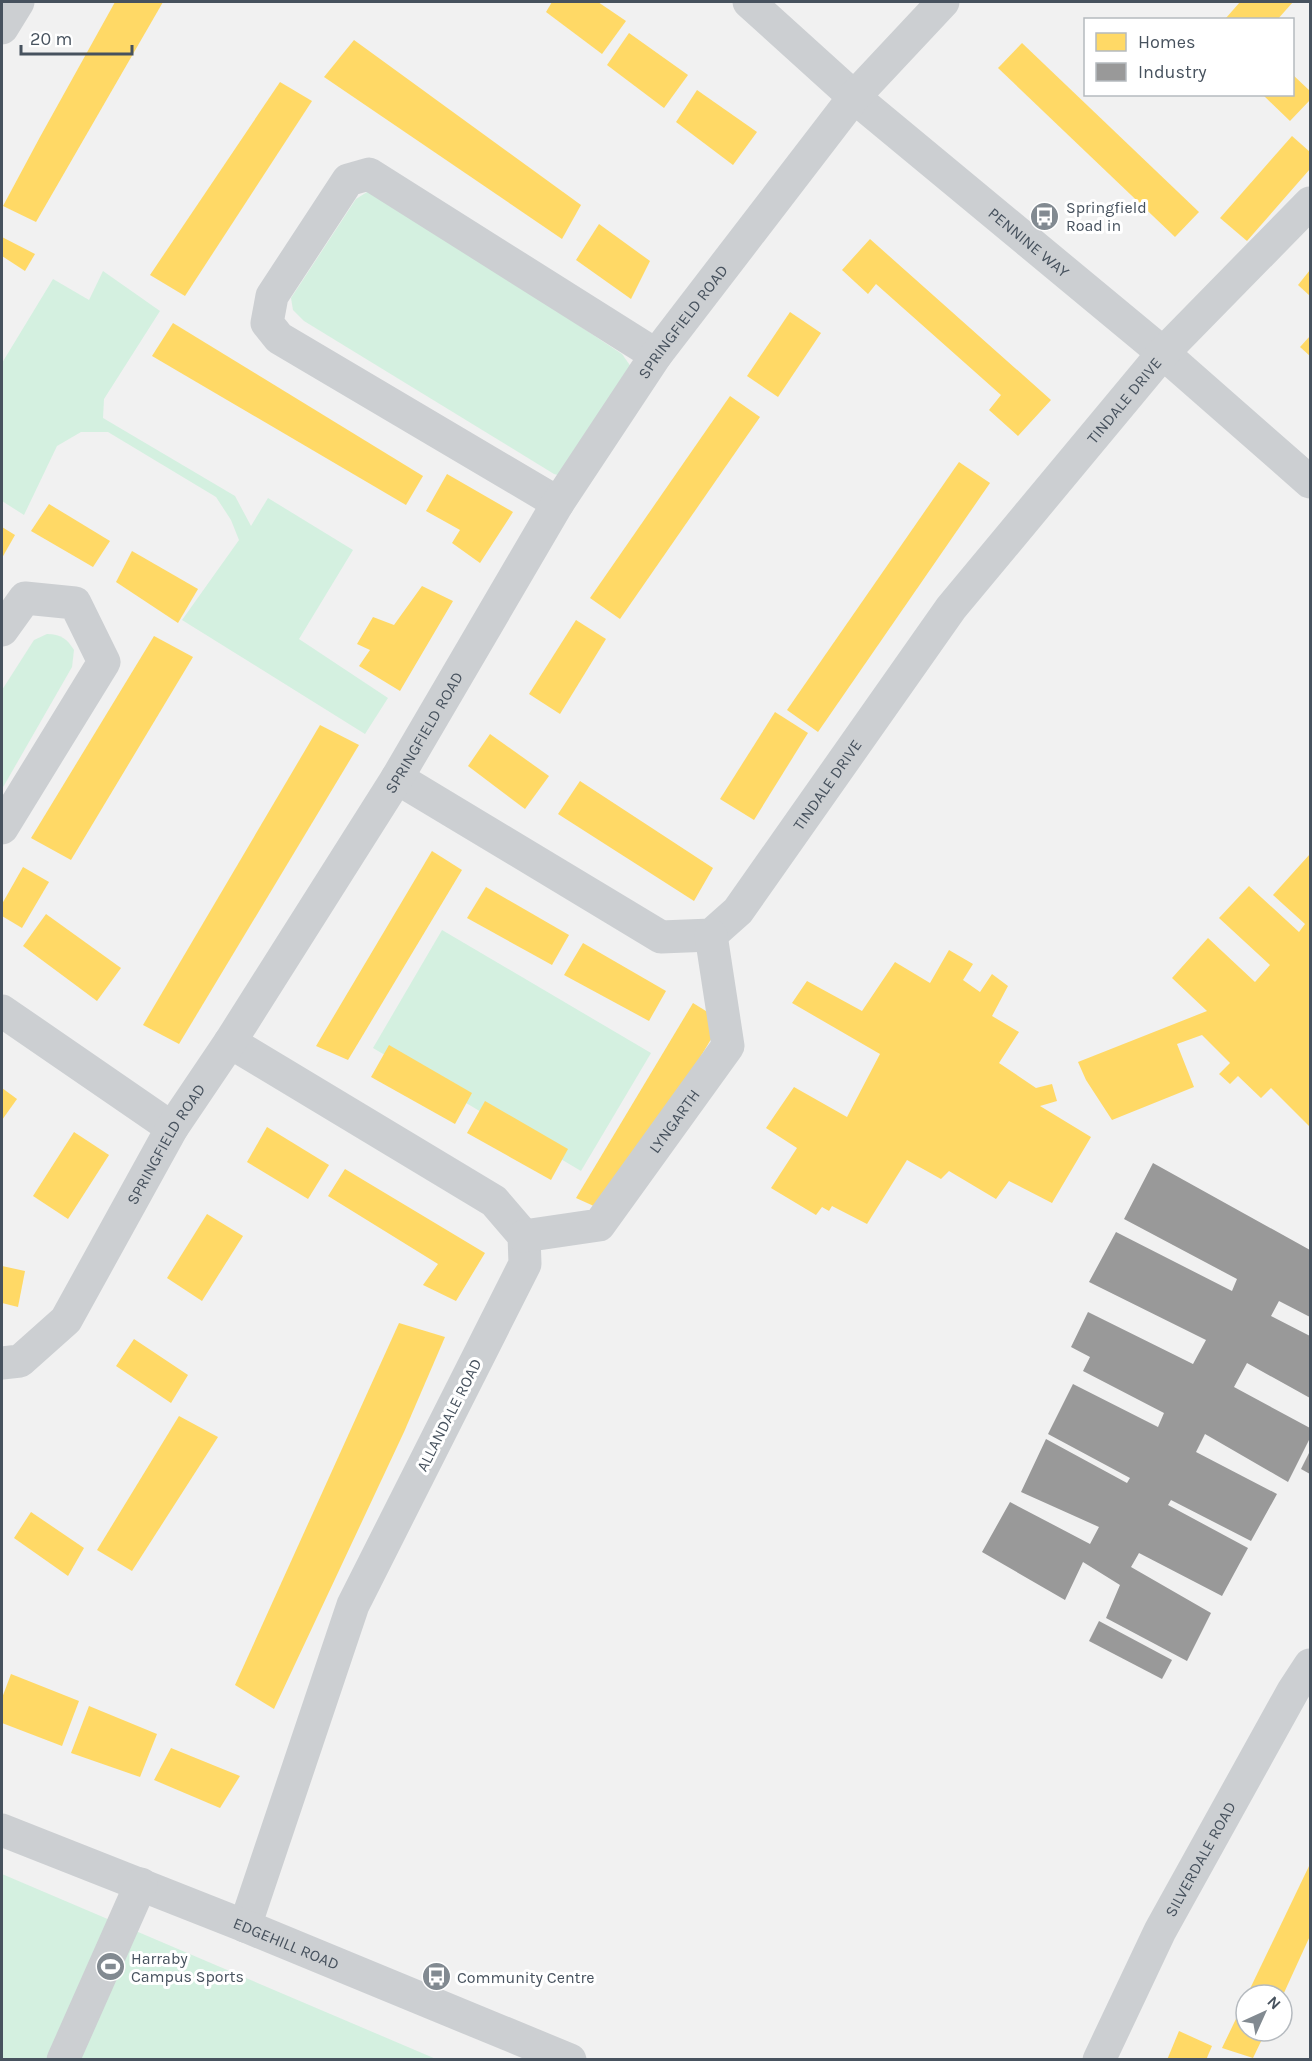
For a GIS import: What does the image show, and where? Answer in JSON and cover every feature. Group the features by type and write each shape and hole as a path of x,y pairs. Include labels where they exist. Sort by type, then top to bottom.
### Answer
{"street":[{"path":"2,28 18,2"},
{"name":"PENNINE WAY","path":"749,2 854,98 1163,353 1311,482"},
{"name":"SPRINGFIELD ROAD","path":"2,1363 20,1361 66,1320 172,1128 230,1042 397,778 558,503 656,355 854,98 943,2"},
{"path":"558,503 279,338 267,323 272,297 348,180 369,174 656,355"},
{"name":"TINDALE DRIVE","path":"711,935 738,911 951,608 1163,353 1311,203"},
{"path":"2,630 25,598 75,603 104,662 2,828"},
{"path":"397,778 662,937 711,935"},
{"name":"LYNGARTH","path":"524,1236 599,1225 728,1046 711,935"},
{"path":"2,1011 172,1128"},
{"path":"230,1042 494,1201 524,1236"},
{"name":"ALLANDALE ROAD","path":"245,1926 353,1605 525,1264 524,1236"},
{"name":"SILVERDALE ROAD","path":"1099,2060 1160,1931 1293,1692 1311,1665"},
{"name":"EDGEHILL ROAD","path":"2,1830 245,1926 570,2060"},
{"path":"63,2060 141,1884"}],"green space":[{"path":"367,192 379,193 622,354 634,371 569,478 554,474 304,321 293,310 291,298 356,199"},
{"path":"103,271 160,311 104,399 103,418 235,496 251,526 268,498 353,550 299,639 388,698 365,734 182,620 239,540 231,520 216,497 108,432 81,432 57,446 24,515 2,501 2,363 53,279 89,300"},
{"path":"47,634 60,636 71,646 74,650 72,667 2,789 2,690 34,640"},
{"path":"442,930 651,1053 581,1171 373,1048"},
{"name":"Harraby Campus Sports","path":"2,1874 436,2059 2,2059"}],"building: Homes":[{"path":"115,2 163,2 36,222 3,206"},
{"path":"552,2 598,2 626,21 602,54 546,12"},
{"path":"1240,2 1293,2 1279,18 1226,18"},
{"path":"629,33 688,75 664,108 607,65"},
{"path":"354,40 581,205 562,239 324,77"},
{"path":"1022,43 1199,212 1175,237 998,68"},
{"path":"1294,76 1310,91 1310,100 1290,121 1264,96 1294,96"},
{"path":"280,82 312,101 185,296 150,275"},
{"path":"697,90 757,132 733,165 676,122"},
{"path":"1292,136 1310,152 1310,169 1247,241 1220,218"},
{"path":"599,224 650,261 631,299 576,260"},
{"path":"2,237 35,254 25,271 2,256"},
{"path":"870,239 1051,400 1018,436 989,410 1001,395 876,284 868,294 842,270"},
{"path":"1310,270 1310,296 1298,285"},
{"path":"790,312 821,333 778,397 747,376"},
{"path":"173,323 423,476 406,505 152,356"},
{"path":"1310,336 1310,356 1300,347"},
{"path":"730,396 760,417 620,619 590,598"},
{"path":"959,462 990,483 818,732 787,710"},
{"path":"447,474 513,512 480,563 452,543 460,530 426,511"},
{"path":"49,504 110,541 93,567 31,531"},
{"path":"2,527 15,535 2,558"},
{"path":"132,551 198,589 178,623 116,582"},
{"path":"422,586 453,601 400,691 359,666 370,650 357,644 373,617 394,625"},
{"path":"576,620 606,639 560,714 529,694"},
{"path":"154,636 193,657 71,860 31,838"},
{"path":"775,712 808,733 754,820 720,799"},
{"path":"320,725 359,745 179,1044 143,1025"},
{"path":"490,734 549,776 525,809 468,766"},
{"path":"580,781 713,868 694,901 558,814"},
{"path":"432,851 462,870 348,1060 316,1046"},
{"path":"1310,854 1310,1127 1271,1088 1261,1098 1238,1076 1230,1084 1219,1074 1230,1063 1202,1035 1177,1044 1194,1087 1112,1120 1086,1080 1078,1062 1207,1011 1172,978 1208,938 1255,982 1270,965 1219,918 1249,886 1299,932 1305,924 1273,895"},
{"path":"23,867 49,882 22,928 2,916 2,904"},
{"path":"486,887 569,935 552,965 467,918"},
{"path":"46,914 121,968 97,1001 23,946"},
{"path":"583,943 666,991 649,1021 564,975"},
{"path":"949,950 973,964 963,980 980,992 992,974 1008,986 992,1016 1019,1032 999,1063 1036,1088 1052,1084 1057,1101 1040,1106 1091,1137 1052,1203 1009,1181 996,1199 949,1171 941,1179 907,1160 867,1224 832,1206 829,1211 822,1207 816,1215 771,1188 797,1148 766,1128 794,1087 847,1117 880,1054 792,1003 807,981 862,1011 895,962 930,983"},
{"path":"693,1003 722,1021 607,1212 576,1198"},
{"path":"389,1045 472,1093 455,1124 371,1077"},
{"path":"2,1088 17,1099 2,1120"},
{"path":"485,1101 568,1149 551,1180 467,1133"},
{"path":"267,1127 329,1165 308,1199 247,1162"},
{"path":"74,1132 109,1155 68,1219 33,1196"},
{"path":"345,1169 485,1253 456,1301 423,1285 438,1264 328,1196"},
{"path":"207,1214 243,1236 202,1301 167,1278"},
{"path":"2,1266 25,1271 18,1307 2,1303"},
{"path":"399,1323 445,1337 404,1432 274,1709 235,1685"},
{"path":"134,1339 188,1375 171,1403 116,1366"},
{"path":"179,1416 218,1437 132,1571 97,1550"},
{"path":"31,1512 84,1548 68,1576 14,1538"},
{"path":"11,1674 79,1701 62,1746 2,1723 2,1698"},
{"path":"89,1706 157,1734 140,1777 71,1753"},
{"path":"171,1748 240,1776 220,1808 154,1780"},
{"path":"1310,1864 1310,1936 1288,1983 1253,1983"},
{"path":"1234,2023 1234,2043 1260,2043 1253,2058 1222,2048"},
{"path":"1179,2031 1212,2046 1206,2060 1167,2060"}],"building: Industry":[{"path":"1153,1163 1310,1250 1310,1317 1279,1301 1271,1316 1310,1336 1310,1398 1247,1363 1234,1387 1310,1428 1310,1438 1288,1482 1205,1434 1196,1452 1277,1494 1251,1541 1171,1500 1168,1505 1248,1548 1222,1596 1139,1553 1131,1567 1211,1613 1187,1661 1106,1618 1120,1585 1083,1562 1065,1600 982,1552 1010,1502 1090,1544 1099,1527 1021,1492 1046,1439 1127,1483 1130,1478 1048,1434 1073,1384 1158,1427 1164,1413 1083,1371 1090,1357 1071,1347 1088,1312 1193,1364 1206,1340 1089,1282 1116,1232 1232,1291 1237,1279 1124,1219"},
{"path":"1310,1451 1310,1474 1301,1469"},
{"path":"1099,1621 1172,1660 1162,1679 1089,1641"}],"place":[{"name":"Springfield Road in","path":"1045,216"},
{"name":"Harraby Campus Sports","path":"110,1967"},
{"name":"Community Centre","path":"436,1977"}]}
